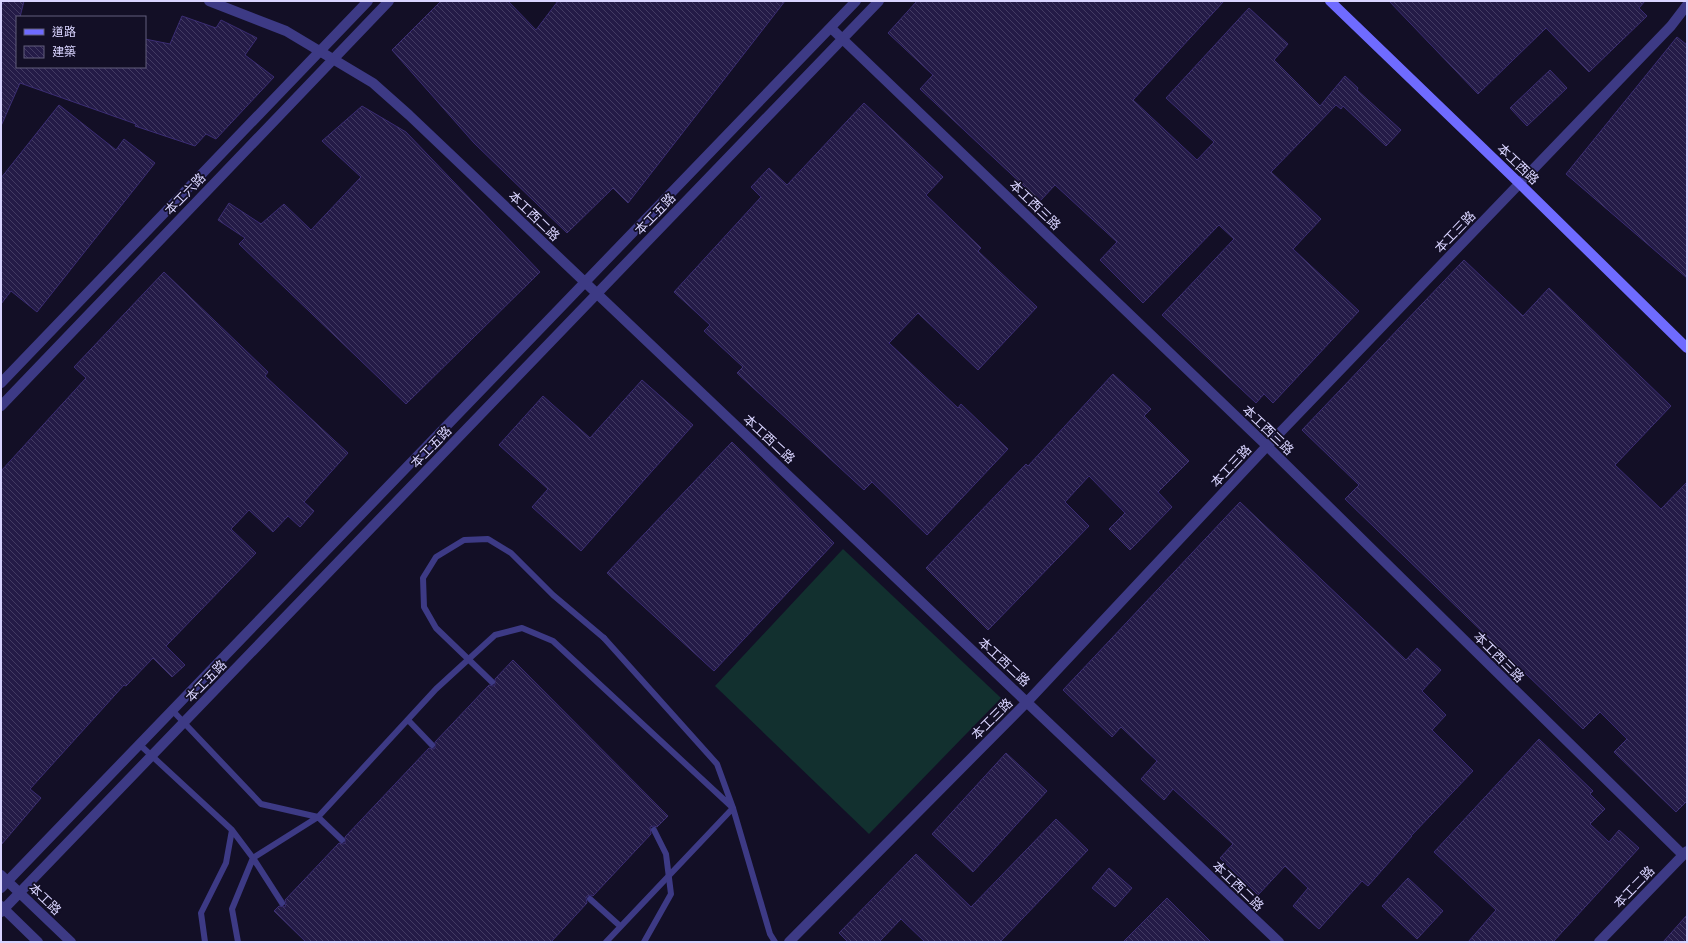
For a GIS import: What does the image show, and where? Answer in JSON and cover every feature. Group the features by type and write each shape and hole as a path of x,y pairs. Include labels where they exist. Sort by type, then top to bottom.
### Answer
{"street":[{"name":"本工西二路","path":"209,1 286,31 332,60 373,83 1279,942"},
{"name":"本工六路","path":"1,382 368,1"},
{"name":"本工六路","path":"1,406 389,1"},
{"name":"本工五路","path":"3,881 172,710 856,1"},
{"name":"本工五路","path":"2,909 20,893 183,722 879,1"},
{"name":"本工西路","path":"1330,1 1520,184 1687,348"},
{"name":"本工三路","path":"789,942 1027,702 1267,446 1671,26 1687,5"},
{"name":"本工西三路","path":"831,28 1267,446 1685,853"},
{"name":"本工二路","path":"1599,942 1685,853"},
{"name":"本工路","path":"3,881 20,893 71,942"},
{"path":"2,909 38,942"}],"lane":[{"path":"492,682 436,628 424,607 423,578 436,557 464,540 488,539 511,553 553,595 604,638 718,764 733,808 770,934 775,942"},
{"path":"238,942 232,909 253,858 318,817 436,690 495,635 522,628 552,641 733,808"},
{"path":"172,710 261,804 318,817 342,840"},
{"path":"408,720 432,745"},
{"path":"139,744 232,830 253,858 282,903"},
{"path":"606,942 733,808"},
{"path":"205,942 201,913 226,863 232,830"},
{"path":"644,942 671,894 666,854 654,830"},
{"path":"590,899 620,926"}],"green space":[{"path":"843,549 1001,698 869,834 715,686"}],"building":[{"path":"4,1 24,1 20,16 16,16 16,68 146,68 146,39 170,44 182,16 216,28 221,20 257,38 245,55 274,77 216,139 206,134 195,146 135,126 136,124 20,83 1,126 1,6"},
{"path":"441,1 508,1 536,30 558,1 785,1 628,203 613,188 567,233 474,143 392,50"},
{"path":"917,1 1224,1 1133,100 1197,160 1214,142 1166,98 1249,8 1288,44 1274,60 1320,106 1345,76 1358,88 1357,90 1401,130 1386,146 1343,106 1341,109 1336,105 1271,172 1321,219 1293,249 1359,311 1273,403 1264,394 1256,403 1162,315 1234,239 1219,225 1143,303 1100,260 1117,242 1055,185 1040,201 920,89 933,75 888,33"},
{"path":"1389,1 1645,1 1639,8 1647,16 1589,72 1546,28 1478,94"},
{"path":"1677,37 1687,45 1687,278 1566,174"},
{"path":"1550,70 1567,88 1527,126 1510,108"},
{"path":"864,103 943,177 926,195 981,248 978,251 1037,307 978,370 918,313 889,343 958,408 961,404 1008,449 927,535 872,482 864,490 737,373 743,367 704,331 710,325 674,292 761,197 751,187 769,168 787,185"},
{"path":"59,105 116,150 124,139 155,163 37,312 11,291 1,304 1,178"},
{"path":"362,106 406,132 540,272 406,404 239,244 245,238 218,220 229,203 261,224 284,204 311,230 361,177 322,141"},
{"path":"1464,260 1523,316 1549,288 1671,406 1615,465 1661,509 1687,482 1687,801 1676,812 1614,752 1627,739 1600,712 1583,729 1345,499 1359,485 1302,430"},
{"path":"164,272 268,372 265,376 348,453 304,502 314,511 300,527 288,516 273,532 249,510 231,529 256,553 166,646 185,665 172,677 153,658 126,686 124,685 30,789 41,798 1,845 1,471 86,378 74,367"},
{"path":"1113,374 1151,409 1144,416 1189,461 1158,492 1172,507 1130,550 1109,529 1125,513 1089,476 1065,502 1089,526 988,630 926,568 1026,464 1028,466"},
{"path":"642,380 693,425 581,551 532,507 548,489 499,445 543,396 590,438"},
{"path":"732,442 834,543 714,671 607,573"},
{"path":"1240,502 1406,660 1417,648 1441,670 1422,691 1446,715 1432,730 1473,771 1411,836 1368,886 1362,881 1319,929 1293,906 1308,888 1285,866 1258,895 1220,858 1233,844 1173,789 1164,800 1141,779 1157,761 1121,727 1112,737 1063,690"},
{"path":"513,660 668,816 657,827 650,827 651,834 593,896 587,896 587,903 551,942 306,942 274,911 279,906 285,907 285,900 339,843 345,843 345,837 429,748 435,748 435,742 489,685 495,685 495,679"},
{"path":"1539,739 1593,791 1590,794 1605,809 1590,824 1609,842 1619,830 1639,848 1553,942 1468,942 1496,910 1434,852"},
{"path":"1006,753 1047,791 973,872 932,834"},
{"path":"1056,819 1088,850 1000,942 925,942 901,919 879,942 848,942 839,933 916,854 971,907"},
{"path":"1109,868 1132,888 1115,907 1092,888"},
{"path":"1408,878 1443,911 1417,939 1382,906"},
{"path":"1167,898 1211,942 1123,942"},
{"path":"1687,915 1687,942 1663,942"}]}
